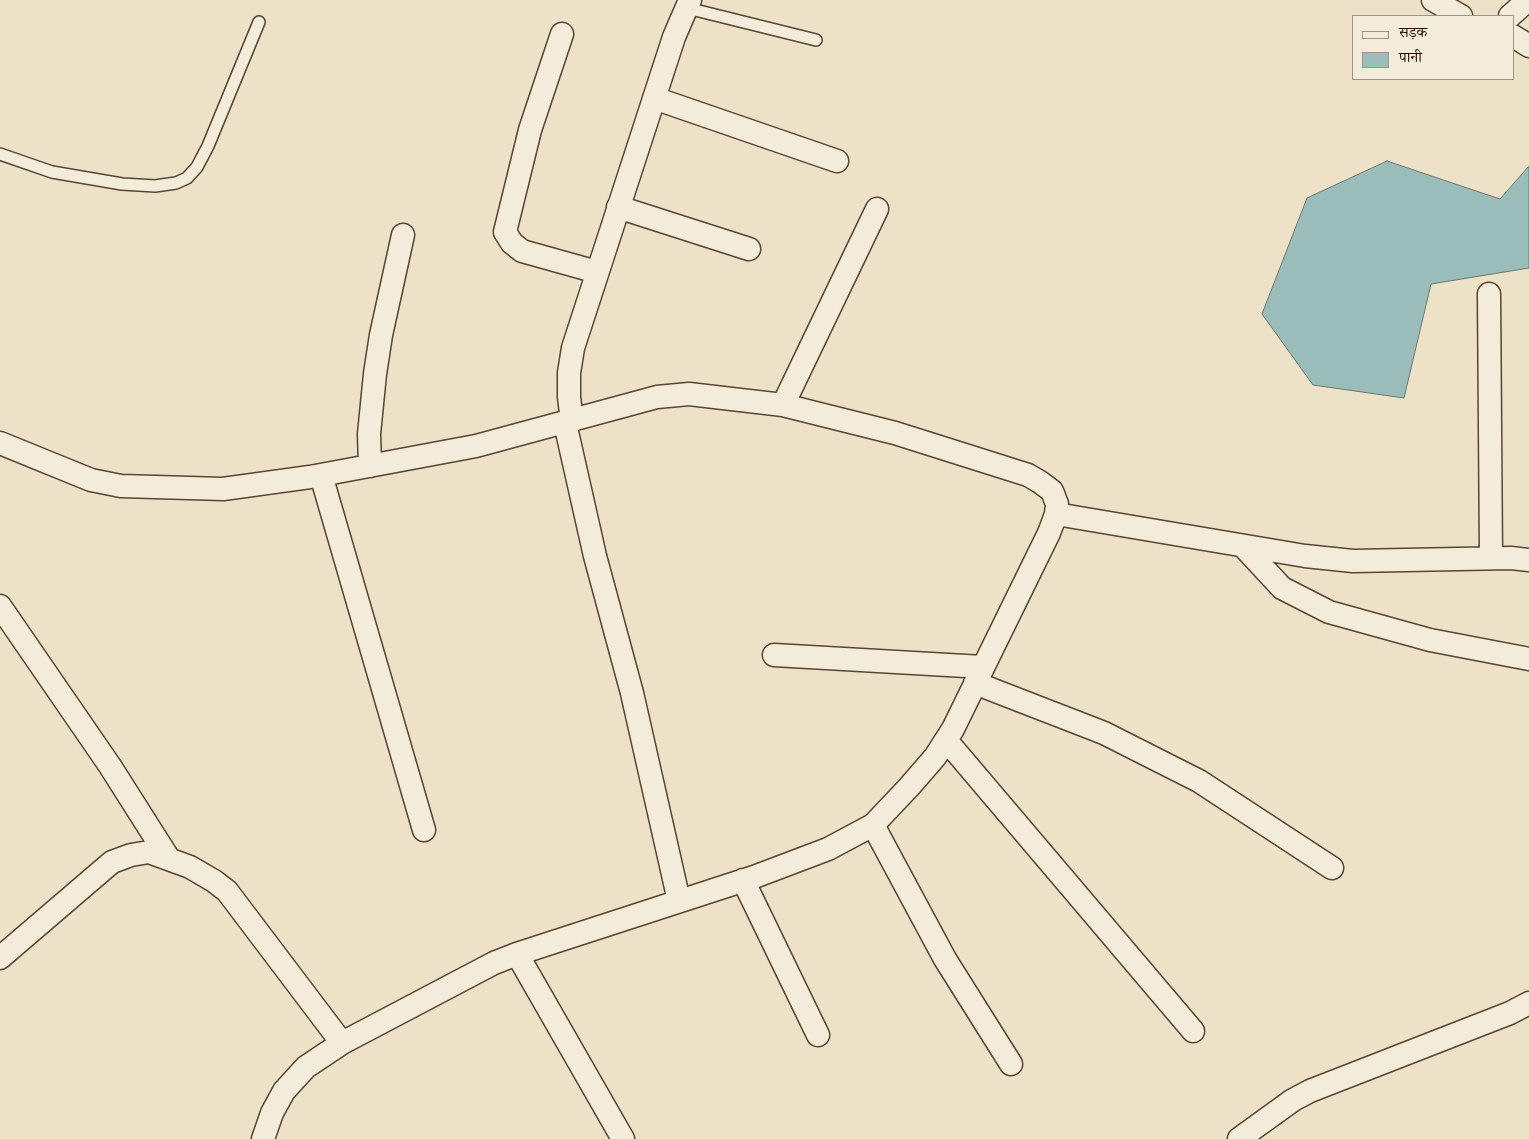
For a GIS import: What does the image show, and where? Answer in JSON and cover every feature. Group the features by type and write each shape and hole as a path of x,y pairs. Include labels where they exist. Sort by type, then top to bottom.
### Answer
{"street":[{"path":"1433,0 1459,15"},
{"path":"1511,15 1528,0"},
{"path":"679,901 632,693 595,556 569,422 569,373 574,348 597,272 674,37 688,4"},
{"path":"562,34 530,130 505,232 512,243 522,251 597,272"},
{"path":"1514,37 1529,46"},
{"path":"654,98 837,161"},
{"path":"618,207 749,249"},
{"path":"782,405 877,209"},
{"path":"370,466 369,434 375,374 381,335 403,235"},
{"path":"1489,294 1490,558"},
{"path":"0,443 90,480 121,486 223,489 321,475 476,446 657,397 689,394 782,405 895,433 1028,475 1052,491 1057,504 1056,514 1049,533 953,729 935,757 873,825 828,849 743,880 494,963 342,1043 306,1067 284,1091 272,1113 262,1139"},
{"path":"321,475 424,830"},
{"path":"1056,514 1305,556 1353,561 1490,558 1529,560"},
{"path":"1243,546 1282,588 1329,612 1430,640 1529,659"},
{"path":"0,606 110,766 169,859"},
{"path":"774,655 979,675 1104,733 1199,781 1332,868"},
{"path":"946,740 1193,1031"},
{"path":"873,825 945,959 1011,1064"},
{"path":"0,958 112,862 131,855 149,852 190,867 227,891 342,1043"},
{"path":"743,880 818,1035"},
{"path":"517,954 623,1139"},
{"path":"1239,1139 1275,1112 1310,1091 1529,1004"}],"lane":[{"path":"688,4 816,40"},
{"path":"0,154 52,172 122,184 155,186 176,183 187,178 197,168 208,146 259,22"}],"water":[{"path":"1387,161 1500,199 1529,166 1529,268 1431,284 1404,398 1313,385 1262,314 1307,198"}]}
